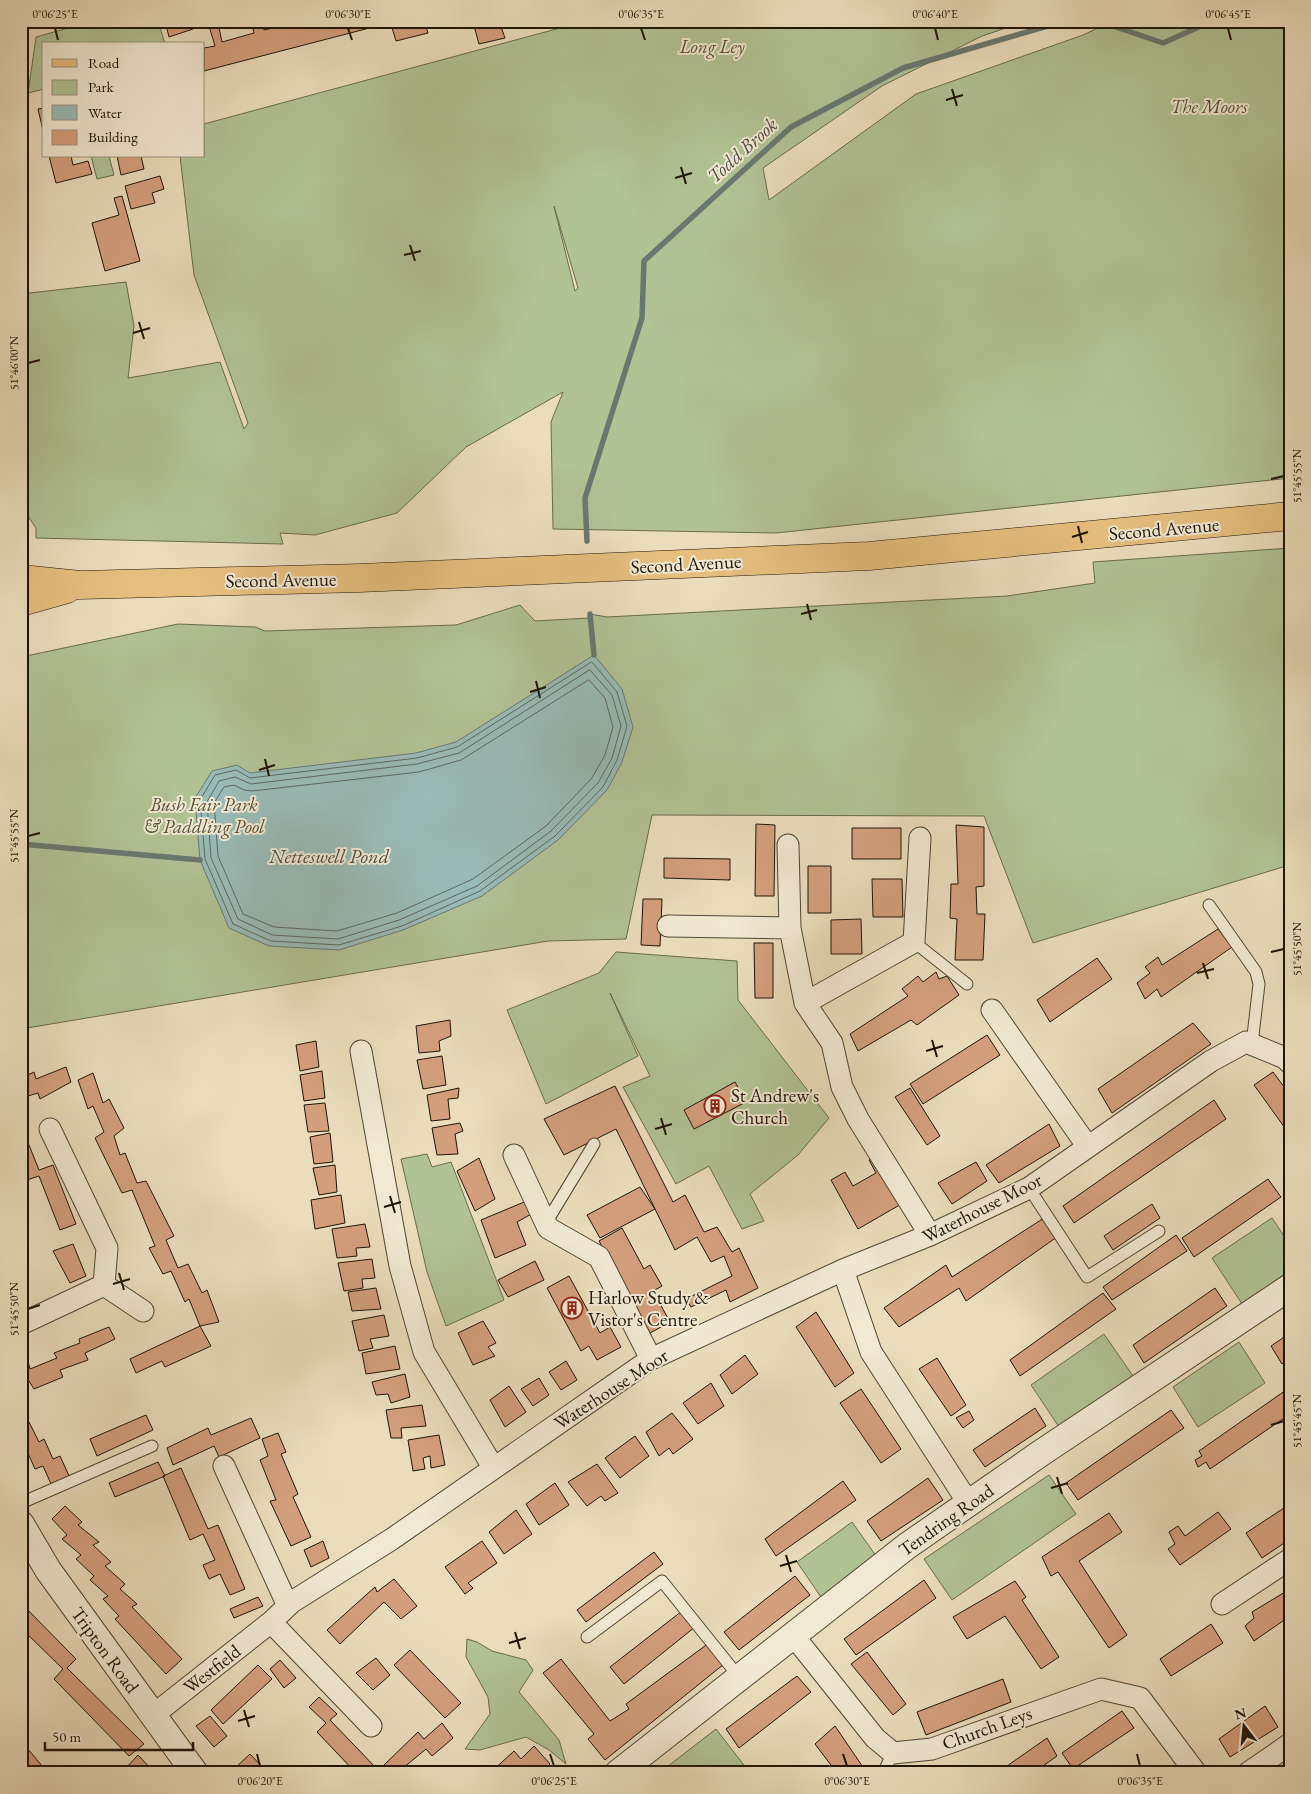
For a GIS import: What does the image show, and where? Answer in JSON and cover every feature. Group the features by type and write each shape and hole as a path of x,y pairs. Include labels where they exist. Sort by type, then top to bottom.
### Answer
{"main road":[{"name":"Second Avenue","path":"21,579 80,585 360,578 869,556 1290,516"},
{"name":"Second Avenue","path":"21,602 80,585"}],"street":[{"path":"805,1003 914,942 920,838"},
{"path":"788,845 790,928 805,1003 832,1043 842,1087 858,1119 930,1235"},
{"path":"668,926 790,928"},
{"path":"992,1010 1088,1147"},
{"name":"Waterhouse Moor","path":"392,1539 651,1359 843,1270 930,1235 1028,1188 1211,1061 1246,1042 1252,1044"},
{"path":"1252,1044 1285,1058 1290,1063"},
{"path":"361,1052 400,1266 424,1352 493,1467"},
{"path":"50,1129 107,1248 104,1285"},
{"path":"514,1155 548,1228 598,1257 651,1359"},
{"path":"843,1270 871,1352 969,1504"},
{"path":"104,1285 143,1311"},
{"path":"21,1324 104,1285"},
{"name":"Tendring Road","path":"618,1773 907,1546 1290,1287"},
{"path":"224,1466 288,1606"},
{"name":"Tripton Road","path":"21,1524 48,1570 195,1773"},
{"name":"Westfield","path":"152,1716 271,1622 288,1606 392,1539"},
{"path":"1222,1604 1290,1558"},
{"path":"271,1622 371,1726"},
{"path":"793,1635 875,1738 893,1753"},
{"name":"Church Leys","path":"893,1753 932,1749 1101,1689 1140,1698 1196,1773"},
{"path":"1248,1773 1290,1744"}],"lane":[{"path":"1209,904 1256,972 1259,984 1252,1044"},
{"path":"914,942 967,984"},
{"path":"546,1223 594,1144"},
{"path":"1028,1188 1086,1277 1159,1231"},
{"path":"21,1503 152,1446"},
{"path":"587,1637 662,1581 739,1677"},
{"path":"883,1773 893,1753"}],"green space":[{"path":"93,21 158,21 164,42 42,42 42,90 28,93 36,37"},
{"path":"586,21 1027,21 982,36 882,86 763,168 769,200 916,94 1083,35 1113,21 1290,21 1290,478 776,533 553,529 551,422 563,392 466,447 397,513 315,535 280,533 283,544 36,538 36,528 21,506 21,294 126,282 134,326 128,378 220,362 244,429 248,423 194,275 180,158 205,158 205,124","holes":["554,206 578,288 575,291"]},
{"path":"92,158 110,158 114,175 97,179"},
{"name":"Bush Fair Park & Paddling Pool","path":"1290,548 1290,872 1283,867 1033,943 984,816 652,815 626,939 548,941 21,1029 21,657 178,624 255,627 265,631 456,625 520,605 535,621 589,618 590,614 607,617 1007,596 1095,583 1093,562"},
{"path":"616,952 737,961 738,1000 829,1118 798,1155 750,1194 764,1221 742,1229 709,1166 676,1184 623,1087 650,1076 610,993 638,1056 546,1104 507,1010 599,973"},
{"path":"427,1154 432,1167 451,1162 504,1300 446,1326 427,1272 401,1159"},
{"path":"1272,1218 1290,1245 1290,1276 1244,1307 1212,1258"},
{"path":"1104,1334 1133,1376 1059,1427 1031,1385"},
{"path":"1239,1342 1265,1383 1198,1427 1173,1387"},
{"path":"1049,1475 1076,1514 952,1600 924,1559"},
{"path":"852,1522 879,1560 823,1600 797,1562"},
{"path":"467,1639 477,1642 492,1651 526,1660 533,1670 519,1692 559,1740 566,1764 549,1750 526,1737 480,1750 465,1749 490,1714 488,1697 466,1657"},
{"path":"716,1729 750,1773 659,1773"},
{"path":"892,1768 910,1771 941,1769 942,1773 888,1773"}],"water":[{"name":"Netteswell Pond","path":"594,655 622,689 633,727 622,762 607,790 558,840 482,896 403,930 339,950 269,946 229,928 200,860 195,798 212,771 237,765 250,773 416,753 456,742"}],"building":[{"path":"165,21 191,21 193,29 169,37"},
{"path":"251,21 262,21 264,30 289,24 288,21 380,21 381,25 205,71 205,48 215,46 209,26 218,23 222,42 254,33"},
{"path":"390,21 424,21 428,33 396,41"},
{"path":"499,21 505,38 479,44 473,22"},
{"path":"42,108 42,126 38,109"},
{"path":"50,158 71,158 73,165 88,161 92,174 56,183"},
{"path":"117,158 141,158 144,169 121,175"},
{"path":"160,176 164,189 152,193 155,203 131,209 125,186"},
{"path":"122,196 140,261 105,271 92,223 119,215 114,198"},
{"path":"756,824 775,825 774,896 755,896"},
{"path":"956,825 984,827 984,886 976,887 977,914 985,914 983,960 955,960 957,919 950,918 951,884 958,884"},
{"path":"852,828 901,828 901,859 852,859"},
{"path":"664,858 730,859 730,880 664,878"},
{"path":"808,866 831,866 831,913 808,913"},
{"path":"872,879 902,879 903,917 873,917"},
{"path":"643,899 662,899 660,946 641,945"},
{"path":"861,919 862,954 831,954 831,920"},
{"path":"1218,929 1232,947 1161,997 1157,989 1145,999 1137,983 1150,973 1145,967 1158,957 1162,965"},
{"path":"754,943 773,943 773,998 755,998"},
{"path":"1097,958 1112,979 1050,1022 1037,1000"},
{"path":"936,972 939,979 947,976 959,995 917,1025 911,1020 858,1051 850,1034 908,996 902,989 918,976 923,982"},
{"path":"450,1020 451,1036 439,1041 440,1051 419,1053 416,1026"},
{"path":"1193,1023 1211,1044 1112,1113 1098,1089"},
{"path":"987,1035 1000,1055 923,1104 910,1084"},
{"path":"316,1041 319,1067 300,1071 296,1045"},
{"path":"442,1056 446,1085 423,1089 417,1060"},
{"path":"66,1067 71,1082 40,1099 38,1093 21,1098 21,1078 34,1072 36,1079"},
{"path":"322,1071 325,1098 304,1101 300,1075"},
{"path":"1273,1072 1290,1095 1290,1135 1254,1085"},
{"path":"93,1073 103,1103 109,1099 124,1128 114,1136 120,1155 125,1153 137,1183 146,1181 174,1236 166,1240 178,1268 188,1264 202,1293 207,1290 219,1322 200,1326 189,1299 185,1302 171,1271 163,1274 149,1248 155,1246 132,1190 122,1193 95,1138 104,1132 93,1106 88,1109 78,1080"},
{"name":"St Andrew's Church","path":"735,1082 746,1102 694,1129 684,1110"},
{"path":"615,1086 673,1202 685,1195 704,1232 717,1227 732,1252 739,1248 758,1288 730,1302 726,1290 691,1307 686,1299 732,1276 724,1256 711,1262 697,1237 675,1250 616,1129 564,1155 544,1119"},
{"path":"459,1088 458,1098 448,1099 450,1119 431,1121 427,1095"},
{"path":"910,1088 940,1136 927,1145 895,1097"},
{"path":"1214,1100 1226,1119 1074,1223 1063,1206"},
{"path":"325,1103 329,1131 308,1132 304,1105"},
{"path":"460,1123 463,1131 455,1134 458,1154 437,1155 432,1128"},
{"path":"1049,1124 1060,1146 999,1183 986,1165"},
{"path":"21,1125 39,1170 53,1165 76,1224 60,1230 39,1176 24,1181 21,1174"},
{"path":"330,1133 333,1162 314,1164 310,1137"},
{"path":"876,1156 903,1203 858,1229 831,1180 845,1172 853,1186 876,1173 869,1160"},
{"path":"479,1158 495,1199 475,1211 457,1171"},
{"path":"976,1162 987,1181 952,1204 938,1183"},
{"path":"335,1165 337,1192 319,1195 313,1168"},
{"path":"1268,1179 1281,1197 1194,1257 1182,1238"},
{"path":"640,1187 655,1209 600,1238 587,1215"},
{"path":"341,1195 345,1223 315,1229 311,1200"},
{"path":"529,1200 535,1212 517,1222 526,1245 495,1258 481,1220"},
{"path":"1152,1204 1160,1218 1113,1250 1104,1236"},
{"path":"1044,1218 1057,1237 966,1301 959,1288 899,1327 884,1308 946,1265 952,1277"},
{"path":"365,1224 370,1247 356,1248 357,1256 337,1258 332,1229"},
{"path":"622,1228 644,1269 650,1265 662,1286 653,1291 670,1322 650,1333 599,1241"},
{"path":"1176,1235 1187,1251 1112,1300 1103,1287"},
{"path":"73,1244 86,1276 70,1283 53,1251"},
{"path":"372,1259 375,1278 362,1279 363,1288 344,1291 338,1263"},
{"path":"535,1261 544,1280 508,1297 498,1280"},
{"name":"Harlow Study & Vistor's Centre","path":"569,1276 600,1333 610,1327 621,1347 597,1360 589,1346 581,1351 547,1288"},
{"path":"376,1288 381,1309 352,1311 348,1292"},
{"path":"1215,1288 1227,1306 1144,1363 1133,1345"},
{"path":"1103,1293 1116,1309 1020,1376 1010,1360"},
{"path":"816,1312 854,1373 835,1387 796,1327"},
{"path":"384,1315 389,1336 370,1339 373,1348 359,1351 352,1321"},
{"path":"483,1321 496,1343 488,1347 495,1356 473,1365 458,1333"},
{"path":"200,1326 211,1346 165,1367 162,1361 136,1373 130,1359"},
{"path":"109,1327 115,1339 85,1353 88,1360 60,1370 63,1377 34,1389 29,1381 21,1384 21,1364 28,1361 30,1369 57,1358 54,1353 80,1343 79,1339"},
{"path":"1290,1333 1290,1358 1282,1364 1271,1346"},
{"path":"395,1346 400,1369 366,1374 362,1353"},
{"path":"745,1355 758,1374 732,1394 720,1375"},
{"path":"937,1358 966,1405 951,1416 919,1369"},
{"path":"566,1361 577,1380 561,1390 549,1372"},
{"path":"405,1374 410,1397 391,1403 388,1394 376,1395 372,1382"},
{"path":"539,1378 549,1395 533,1406 521,1389"},
{"path":"711,1383 724,1406 698,1424 683,1403"},
{"path":"509,1386 526,1412 505,1427 490,1400"},
{"path":"1289,1388 1290,1414 1210,1469 1206,1462 1198,1467 1195,1460 1202,1456 1199,1451"},
{"path":"861,1389 901,1449 881,1463 840,1403"},
{"path":"422,1405 426,1426 401,1428 402,1438 391,1438 386,1410"},
{"path":"1035,1408 1046,1426 985,1467 973,1450"},
{"path":"1171,1410 1184,1428 1078,1500 1066,1483"},
{"path":"969,1411 974,1420 963,1428 956,1418"},
{"path":"672,1413 693,1439 673,1454 669,1448 659,1456 646,1432"},
{"path":"146,1415 153,1430 97,1456 90,1439"},
{"path":"251,1418 260,1438 219,1457 214,1446 173,1465 167,1448 208,1428 211,1435"},
{"path":"29,1422 39,1442 44,1439 53,1459 60,1456 70,1478 52,1486 43,1466 35,1469 26,1449 21,1451 21,1425"},
{"path":"278,1433 286,1452 281,1454 298,1494 293,1497 311,1537 291,1546 270,1501 276,1500 260,1460 268,1456 262,1439"},
{"path":"439,1435 445,1465 431,1468 430,1456 423,1458 425,1469 413,1471 408,1440"},
{"path":"635,1436 649,1456 620,1478 605,1458"},
{"path":"158,1462 165,1476 115,1497 109,1483"},
{"path":"597,1464 618,1493 605,1501 601,1496 587,1506 568,1482"},
{"path":"181,1468 208,1529 218,1525 245,1589 230,1595 220,1574 209,1579 203,1565 215,1560 203,1534 190,1540 163,1476"},
{"path":"928,1478 943,1500 881,1541 867,1521"},
{"path":"843,1481 856,1500 776,1556 765,1539"},
{"path":"555,1483 569,1505 539,1525 526,1504"},
{"path":"1290,1504 1290,1539 1262,1558 1246,1533"},
{"path":"65,1506 82,1522 78,1525 99,1542 93,1545 111,1562 105,1566 125,1584 120,1589 137,1604 132,1607 182,1659 166,1674 115,1619 119,1616 103,1599 108,1596 90,1580 94,1576 76,1559 81,1555 62,1539 67,1535 52,1519"},
{"path":"516,1510 532,1534 504,1554 489,1532"},
{"path":"1218,1512 1231,1529 1180,1565 1168,1549 1175,1544 1169,1532 1178,1526 1185,1536"},
{"path":"1109,1513 1122,1532 1079,1561 1127,1635 1109,1648 1058,1572 1051,1576 1042,1557"},
{"path":"323,1541 329,1558 311,1567 304,1550"},
{"path":"482,1541 497,1563 468,1583 473,1588 465,1594 445,1567"},
{"path":"654,1552 663,1564 586,1622 577,1610"},
{"path":"795,1576 810,1595 739,1650 724,1632"},
{"path":"394,1579 417,1606 401,1619 384,1602 340,1644 327,1630 375,1587 377,1592"},
{"path":"924,1580 936,1598 856,1655 844,1639"},
{"path":"1015,1581 1026,1597 1022,1600 1059,1657 1041,1669 1005,1616 967,1639 953,1617"},
{"path":"1290,1589 1290,1616 1254,1641 1245,1626 1254,1618 1252,1612"},
{"path":"258,1597 263,1606 234,1618 230,1609"},
{"path":"21,1603 76,1659 67,1668 144,1744 129,1756 54,1679 63,1669 21,1628"},
{"path":"682,1611 695,1627 624,1684 610,1667"},
{"path":"1211,1624 1223,1643 1171,1676 1160,1659"},
{"path":"713,1640 729,1660 605,1760 588,1739 594,1734 543,1673 561,1659 610,1721 629,1709 626,1704"},
{"path":"410,1650 461,1703 445,1718 394,1665"},
{"path":"867,1652 906,1704 893,1715 851,1664"},
{"path":"376,1658 390,1675 373,1690 356,1673"},
{"path":"280,1660 296,1678 284,1688 270,1669"},
{"path":"258,1665 272,1679 223,1724 211,1710"},
{"path":"797,1676 811,1692 739,1748 726,1729"},
{"path":"1003,1679 1011,1702 926,1735 917,1712"},
{"path":"319,1697 337,1714 330,1720 377,1769 373,1773 356,1773 317,1732 326,1723 309,1707"},
{"path":"1265,1706 1278,1727 1230,1757 1219,1739"},
{"path":"1122,1711 1134,1728 1073,1769 1062,1753"},
{"path":"210,1716 227,1736 214,1747 196,1726"},
{"path":"442,1723 453,1738 432,1756 426,1749 397,1773 392,1773 384,1765 418,1732 424,1739"},
{"path":"835,1726 867,1773 837,1773 815,1744"},
{"path":"21,1732 27,1738 22,1742 48,1773 21,1773"},
{"path":"1047,1738 1057,1756 1033,1773 997,1773"},
{"path":"534,1746 550,1764 541,1773 533,1773 527,1768 522,1773 490,1773 514,1751 521,1759"},
{"path":"250,1754 268,1773 237,1773 234,1769"},
{"path":"138,1755 155,1773 128,1773 125,1769"},
{"path":"1165,1768 1168,1773 1157,1773"}],"waterway":[{"name":"Todd Brook","path":"587,541 585,498 642,318 644,261 791,127 903,68 1065,21"},
{"name":"Todd Brook","path":"1078,21 1107,24 1163,43 1212,21"},
{"name":"Todd Brook","path":"590,614 594,655"},
{"name":"Todd Brook","path":"21,844 200,860"}],"place":[{"name":"St Andrew's Church","path":"715,1106"},
{"name":"Harlow Study & Vistor's Centre","path":"572,1308"}],"park label":[{"name":"Long Ley","path":"712,46"},
{"name":"The Moors","path":"1209,106"}]}
